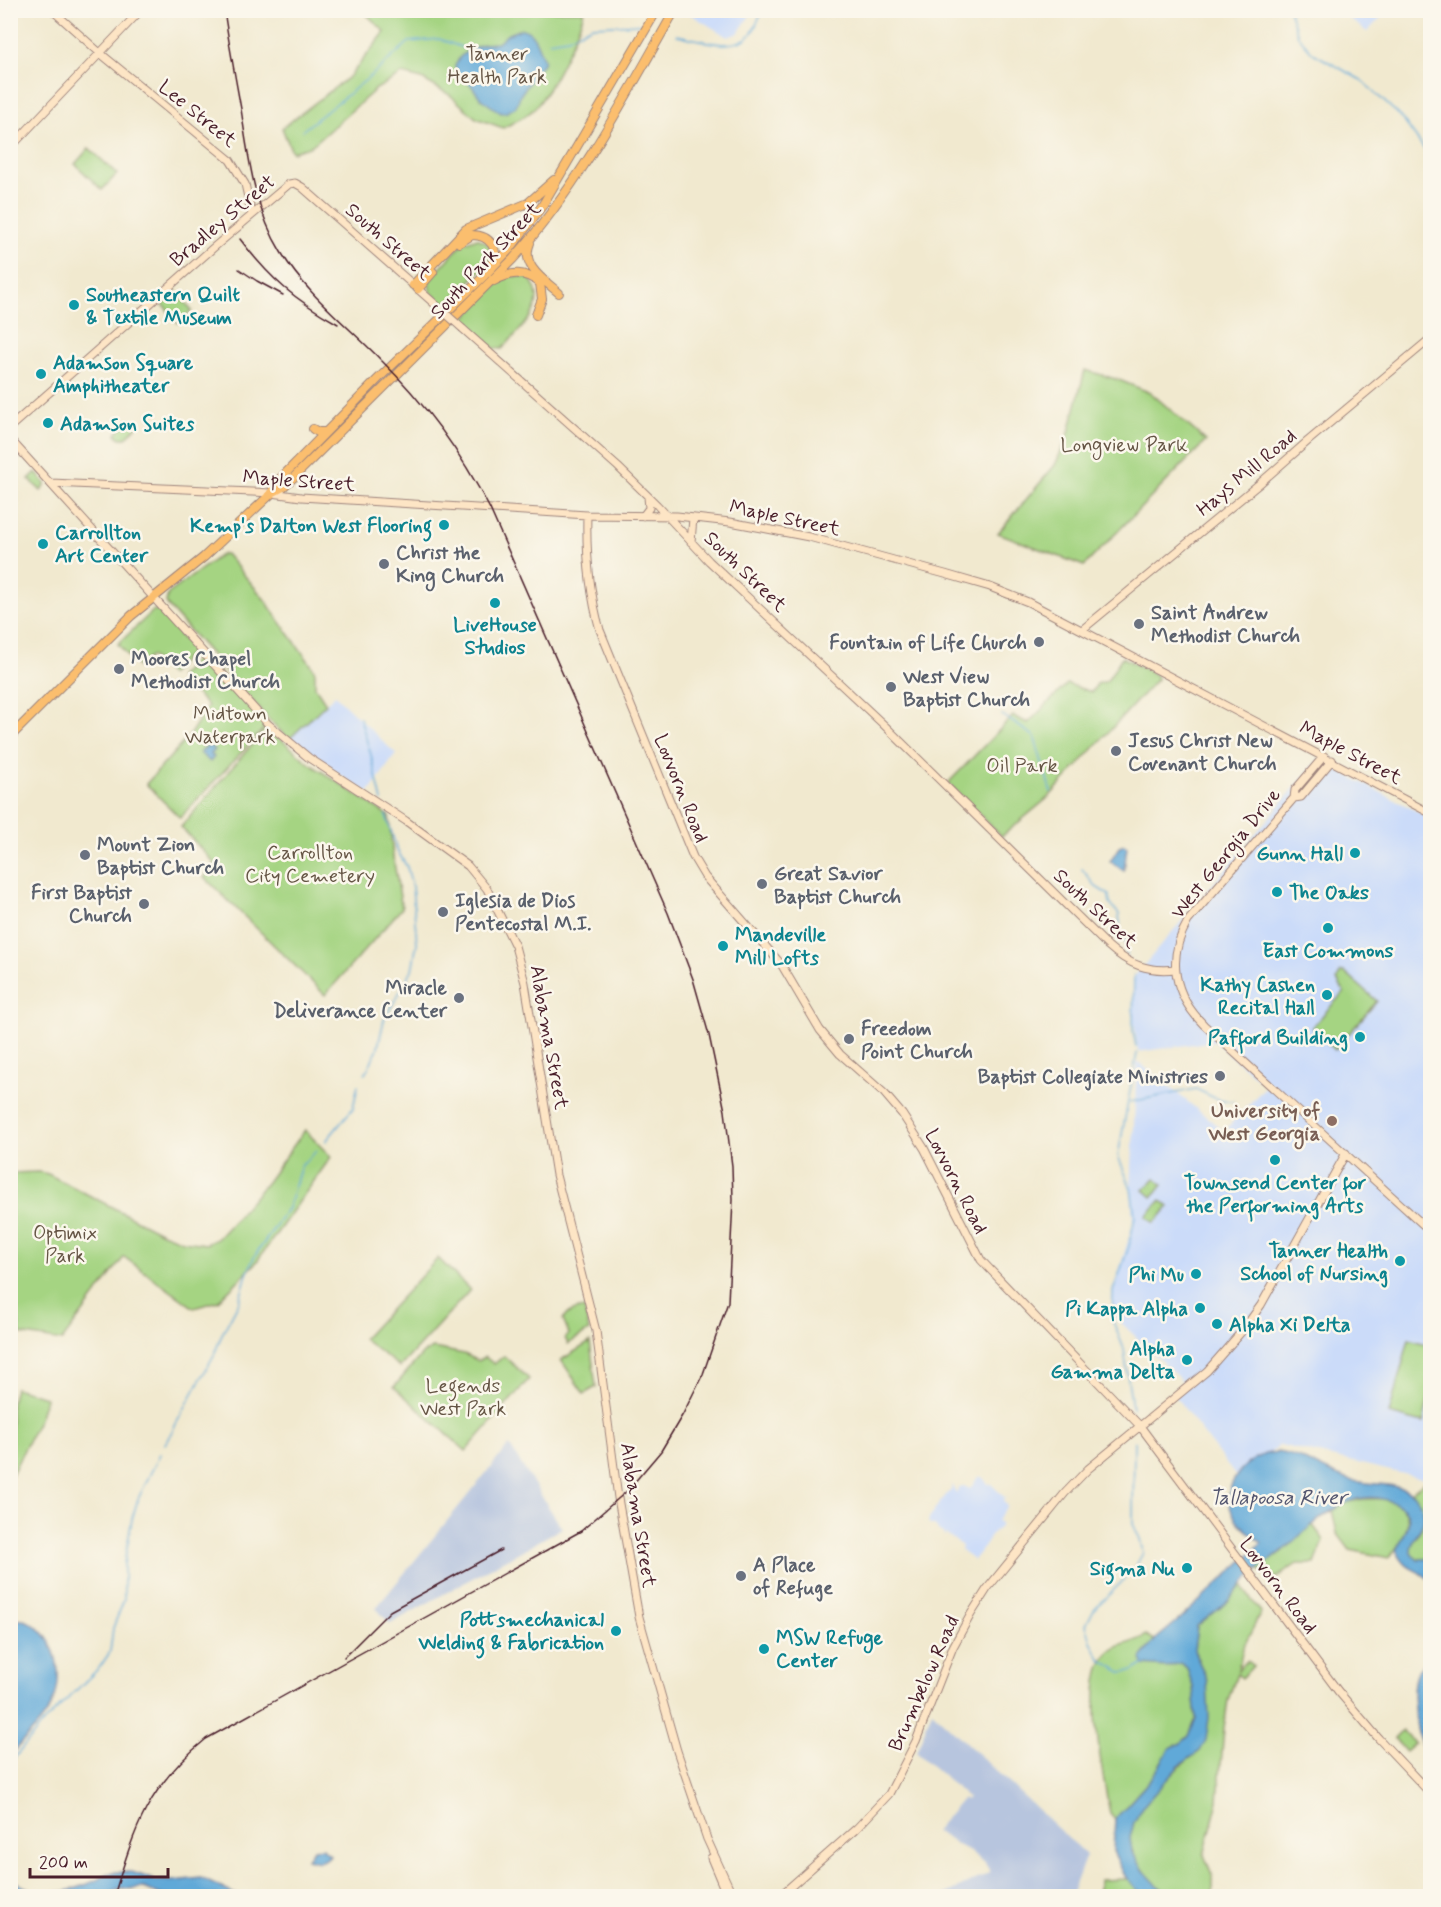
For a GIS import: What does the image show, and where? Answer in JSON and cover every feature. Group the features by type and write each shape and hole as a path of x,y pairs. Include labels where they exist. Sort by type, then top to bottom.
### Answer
{"main road":[{"name":"South Park Street","path":"272,493 274,485 483,277 527,227 564,171 657,10"},
{"name":"South Park Street","path":"10,737 118,628 152,597 204,557 272,493 289,482 534,236 564,197 675,10"},
{"path":"619,76 633,83"},
{"path":"416,287 466,230 528,203 564,171"},
{"path":"416,287 459,242 472,235 487,238 494,247 494,261 483,277"},
{"path":"485,287 505,275 516,273 528,275 558,295 528,261 527,251 534,236"},
{"path":"536,315 542,299 540,283"},
{"path":"313,429 325,432"}],"street":[{"name":"Lee Street","path":"52,10 100,53 230,160 245,184 252,215"},
{"path":"10,148 141,10"},
{"name":"Bradley Street","path":"10,427 285,186 295,183"},
{"name":"South Street","path":"295,183 618,467 691,542 884,725 1115,953 1145,969 1175,969"},
{"name":"Hays Mill Road","path":"1083,629 1431,339"},
{"name":"Alabama Street","path":"10,439 285,740 315,763 406,821 472,870 487,889 509,932 522,967 556,1174 596,1331 618,1498 639,1617 670,1730 707,1839 732,1896"},
{"name":"Maple Street","path":"51,483 272,493 301,497 587,515 668,516 783,530 1011,594 1083,629 1431,813"},
{"path":"63,497 65,488 73,484"},
{"path":"643,516 649,508 648,497"},
{"name":"Lovvorn Road","path":"587,515 588,571 594,610 600,630 699,870 781,964 820,1030 902,1114 924,1148 981,1260 1140,1426 1358,1717 1431,1793"},
{"path":"691,542 693,518"},
{"name":"West Georgia Drive","path":"1324,756 1295,790 1294,798 1188,921 1182,931 1176,951 1175,969 1183,998 1196,1017 1431,1231"},
{"path":"1294,798 1301,797 1332,760"},
{"name":"Brumbelow Road","path":"779,1896 857,1828 883,1802 896,1784 916,1741 953,1647 982,1596 1065,1493 1088,1469 1208,1371 1243,1330 1261,1305 1346,1153"},
{"name":"Alabama Street","path":"707,1839 714,1869 728,1896"}],"shaded area":[{"path":"685,11 753,11 738,33 728,37"},
{"path":"1340,11 1387,11 1367,32"},
{"path":"335,695 396,754 368,793 312,757 289,739"},
{"name":"University of West Georgia","path":"1318,760 1430,818 1430,1480 1280,1445 1237,1478 1172,1392 1183,1382 1112,1314 1113,1291 1133,1224 1131,1187 1137,1061 1224,1131 1266,1086 1214,1041 1138,1052 1133,1014 1134,977"},
{"path":"509,1445 562,1528 390,1624 376,1608"},
{"path":"978,1477 982,1477 989,1485 990,1483 1006,1499 1003,1501 1007,1506 997,1520 1000,1527 990,1535 973,1560 960,1550 962,1546 946,1534 944,1536 935,1525 930,1525 928,1522 934,1510 951,1489 952,1484 956,1493 959,1487 964,1486 970,1489"},
{"path":"932,1711 1086,1855 1071,1896 942,1896 990,1873 986,1865 976,1856 935,1831 963,1798 965,1800 968,1798 916,1752"}],"green space":[{"name":"Tanner Health Park","path":"363,11 584,11 563,61 541,100 528,114 503,128 476,118 450,95 422,79 402,74 376,89 309,147 292,152 282,128 350,76 385,32"},
{"path":"89,148 117,174 102,190 75,164"},
{"path":"477,238 486,242 491,248 489,262 446,306 430,292 429,281 462,244"},
{"path":"509,276 528,277 535,287 536,306 525,325 502,349 493,348 463,320 501,280"},
{"path":"174,290 192,310 178,323 161,302"},
{"name":"Longview Park","path":"1085,370 1151,393 1206,441 1084,566 998,533 1055,465 1068,436"},
{"path":"129,419 137,426 126,438 120,438 116,434"},
{"path":"36,472 45,483 41,491 29,479"},
{"path":"222,554 226,554 262,596 315,672 315,687 326,704 289,739 271,722 167,605 168,594"},
{"path":"154,610 159,612 193,650 170,675 151,656 138,667 118,644"},
{"name":"Midtown Waterpark","path":"203,655 268,724 180,818 146,784 188,737 208,706 179,677 199,656"},
{"name":"Oil Park","path":"1122,657 1156,675 1157,679 1049,797 1002,836 1000,835 948,783 1013,716 1028,723 1067,684 1092,692 1097,684 1107,681"},
{"name":"Carrollton City Cemetery","path":"267,727 310,764 389,816 402,908 325,995 204,877 215,864 181,827"},
{"path":"1341,972 1344,972 1377,1001 1335,1050 1312,1027 1344,992 1337,980"},
{"name":"Optimix Park","path":"305,1130 331,1157 255,1264 218,1301 194,1308 124,1257 62,1341 20,1334 11,1265 11,1173 48,1174 162,1233 183,1241 206,1244 217,1239 230,1225 267,1182"},
{"path":"1155,1178 1163,1185 1152,1197 1144,1190"},
{"path":"1161,1200 1169,1207 1154,1223 1146,1216"},
{"path":"438,1258 470,1290 400,1367 363,1339"},
{"path":"584,1308 589,1331 568,1344 565,1338 569,1334 563,1320 569,1313"},
{"path":"1409,1339 1430,1345 1430,1392 1423,1423 1389,1414"},
{"path":"590,1342 596,1387 584,1394 561,1360"},
{"name":"Legends West Park","path":"433,1348 464,1354 479,1361 485,1357 494,1364 504,1356 529,1379 466,1451 394,1387 423,1353"},
{"path":"15,1388 46,1397 39,1419 11,1476 11,1403"},
{"path":"1430,1478 1430,1559 1420,1559 1413,1556 1410,1549 1421,1530 1423,1513 1411,1492"},
{"path":"1364,1499 1387,1500 1405,1511 1407,1526 1389,1558 1350,1550 1337,1533 1332,1510 1347,1502"},
{"path":"1312,1524 1324,1540 1315,1564 1297,1564 1276,1578 1257,1569 1280,1553"},
{"path":"1243,1584 1244,1590 1261,1612 1243,1648 1238,1670 1247,1661 1253,1666 1242,1678 1237,1674 1228,1700 1218,1801 1204,1855 1213,1877 1213,1896 1175,1895 1160,1888 1142,1868 1130,1843 1132,1827 1138,1814 1156,1789 1200,1751 1207,1681 1194,1650 1197,1626 1227,1602"},
{"path":"1146,1635 1155,1640 1142,1657 1166,1667 1180,1663 1187,1668 1193,1687 1196,1719 1189,1736 1170,1748 1151,1779 1115,1819 1110,1813 1100,1756 1096,1688 1100,1670 1110,1651"},
{"path":"1402,1730 1414,1743 1405,1751 1394,1738"},
{"path":"1128,1879 1146,1896 1098,1896 1100,1880"}],"water":[{"path":"521,29 533,36 544,60 521,94 516,107 501,113 481,99 471,85 457,75 455,66 460,57 471,49 484,44 498,43 508,34"},
{"path":"209,744 215,750 211,754 214,757 210,762 200,753"},
{"path":"1124,845 1127,847 1124,871 1110,861 1119,847"},
{"name":"Tallapoosa River","path":"1277,1452 1296,1457 1350,1480 1395,1486 1412,1493 1421,1505 1424,1516 1411,1547 1411,1553 1418,1559 1430,1559 1430,1580 1404,1563 1396,1550 1409,1521 1406,1511 1383,1499 1366,1498 1350,1501 1320,1519 1263,1565 1226,1603 1197,1626 1194,1650 1207,1681 1209,1718 1206,1740 1200,1751 1179,1766 1145,1804 1134,1822 1130,1838 1132,1852 1145,1872 1159,1887 1174,1896 1146,1896 1125,1876 1113,1851 1115,1819 1151,1779 1170,1748 1189,1736 1196,1719 1193,1687 1187,1668 1180,1663 1166,1667 1143,1665 1142,1657 1155,1640 1262,1543 1235,1517 1229,1503 1229,1495 1235,1478 1247,1464 1265,1454"},
{"path":"11,1619 27,1621 47,1638 56,1660 58,1685 55,1697 46,1714 11,1754"},
{"path":"1430,1659 1430,1766 1418,1734 1413,1693 1417,1672"},
{"path":"322,1848 330,1855 325,1860 307,1859 313,1849"},
{"path":"113,1872 132,1872 155,1880 201,1878 238,1896 164,1896 144,1888 121,1889 98,1896 11,1896 11,1878 36,1891 49,1893 74,1889"}],"waterway":[{"path":"677,35 715,43 734,43 750,35 763,10"},
{"path":"1289,10 1298,36 1313,53 1361,80 1401,117 1430,157"},
{"path":"549,41 568,38 592,26 640,24"},
{"path":"303,130 371,76 409,42 439,39 469,50"},
{"path":"1002,715 1034,736 1051,792"},
{"path":"360,718 382,801"},
{"path":"365,1074 377,1051 384,1020 412,970 417,943 412,887 407,867 397,850 386,815"},
{"path":"1082,869 1096,887 1109,895 1110,904 1119,914 1120,925"},
{"path":"1124,936 1127,956"},
{"path":"1134,975 1133,1030 1136,1046"},
{"path":"1132,1408 1124,1349 1112,1319 1113,1291 1129,1246 1135,1216 1131,1188 1118,1156 1137,1053"},
{"path":"326,1141 353,1108 358,1085"},
{"path":"1130,1102 1196,1089 1221,1101 1233,1101"},
{"path":"165,1444 214,1355 239,1302 254,1257 288,1208 301,1166 317,1150"},
{"path":"1134,1441 1133,1524 1143,1553 1133,1571 1094,1609 1086,1625 1092,1644 1101,1660 1121,1672 1133,1671 1144,1664"},
{"path":"10,1763 44,1722 100,1667 110,1652 113,1628 124,1600 124,1564 132,1519 138,1499 160,1454"}],"railway":[{"path":"114,1896 129,1849 146,1809 170,1774 206,1739 581,1531 627,1491 661,1451 683,1414 703,1374 728,1302 733,1200 732,1166 725,1111 709,1035 693,979 668,913 479,488 427,411 367,346 302,282 272,235 264,218 254,183 224,10"},
{"path":"240,239 284,288 338,324"},
{"path":"239,269 283,295"},
{"path":"344,1657 390,1611 501,1550"}],"place":[{"name":"Southeastern Quilt & Textile Museum","path":"74,305"},
{"name":"Adamson Square Amphitheater","path":"41,374"},
{"name":"Adamson Suites","path":"48,423"},
{"name":"Kemp's Dalton West Flooring","path":"444,525"},
{"name":"Carrollton Art Center","path":"43,544"},
{"name":"Christ the King Church","path":"384,564"},
{"name":"LiveHouse Studios","path":"495,603"},
{"name":"Saint Andrew Methodist Church","path":"1139,624"},
{"name":"Fountain of Life Church","path":"1039,642"},
{"name":"Moores Chapel Methodist Church","path":"119,669"},
{"name":"West View Baptist Church","path":"891,687"},
{"name":"Jesus Christ New Covenant Church","path":"1116,751"},
{"name":"Gunn Hall","path":"1355,853"},
{"name":"Mount Zion Baptist Church","path":"85,855"},
{"name":"Great Savior Baptist Church","path":"762,884"},
{"name":"The Oaks","path":"1277,892"},
{"name":"First Baptist Church","path":"144,904"},
{"name":"Iglesia de Dios Pentecostal M.I.","path":"443,912"},
{"name":"East Commons","path":"1328,928"},
{"name":"Mandeville Mill Lofts","path":"723,946"},
{"name":"Kathy Cashen Recital Hall","path":"1327,995"},
{"name":"Miracle Deliverance Center","path":"459,998"},
{"name":"Pafford Building","path":"1360,1037"},
{"name":"Freedom Point Church","path":"849,1039"},
{"name":"Baptist Collegiate Ministries","path":"1220,1076"},
{"name":"University of West Georgia","path":"1332,1121"},
{"name":"Townsend Center for the Performing Arts","path":"1275,1160"},
{"name":"Tanner Health School of Nursing","path":"1400,1261"},
{"name":"Phi Mu","path":"1196,1274"},
{"name":"Pi Kappa Alpha","path":"1200,1308"},
{"name":"Alpha Xi Delta","path":"1217,1324"},
{"name":"Alpha Gamma Delta","path":"1187,1360"},
{"name":"Sigma Nu","path":"1187,1568"},
{"name":"A Place of Refuge","path":"741,1576"},
{"name":"Pottsmechanical Welding & Fabrication","path":"616,1631"},
{"name":"MSW Refuge Center","path":"764,1649"}]}
